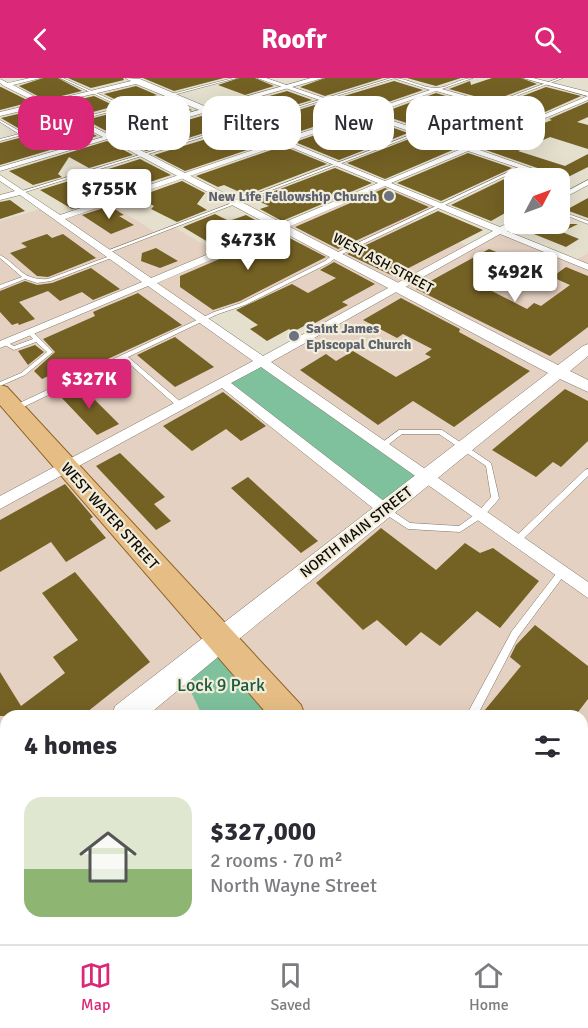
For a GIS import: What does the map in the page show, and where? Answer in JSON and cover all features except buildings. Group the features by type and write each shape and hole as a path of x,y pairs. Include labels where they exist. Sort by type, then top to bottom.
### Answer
{"main road":[{"name":"WEST WATER STREET","path":"7,400 285,710"},
{"name":"NORTH MAIN STREET","path":"132,710 221,639"}],"street":[{"path":"0,87 38,78"},
{"path":"128,78 202,108"},
{"path":"77,96 152,78"},
{"path":"260,78 313,96"},
{"path":"255,96 319,78"},
{"path":"395,78 459,96"},
{"path":"394,107 471,78"},
{"path":"439,90 482,78"},
{"path":"526,78 588,93"},
{"name":"WEST ASH STREET","path":"0,81 29,96"},
{"path":"545,116 588,98"},
{"path":"0,114 18,110"},
{"path":"0,169 106,138"},
{"path":"301,149 588,267"},
{"name":"WEST ASH STREET","path":"133,150 588,387"},
{"path":"59,218 257,150"},
{"path":"2,344 34,336 148,283 466,150"},
{"path":"471,150 525,168"},
{"path":"0,177 588,591"},
{"path":"570,192 588,182"},
{"path":"570,183 588,190"},
{"path":"0,198 21,192"},
{"path":"0,504 504,228"},
{"name":"NORTH MAIN STREET","path":"221,639 588,349"},
{"path":"223,382 384,509"}],"lane":[{"path":"61,78 106,98"},
{"path":"167,96 236,78"},
{"path":"337,96 395,78"},
{"path":"515,96 562,78"},
{"path":"0,121 18,132"},
{"path":"0,140 18,135"},
{"path":"21,192 202,137"},
{"path":"0,256 26,277 37,281 49,280 233,202 406,137"},
{"path":"7,400 124,356 201,320 243,304 327,262 336,255 522,167"},
{"path":"570,216 588,222"},
{"path":"0,287 26,277"},
{"path":"0,384 23,374 50,352 34,336"},
{"path":"124,356 181,405"},
{"path":"382,446 401,432 440,432 489,465 495,498 480,515 460,529 408,525 384,509"},
{"path":"517,540 588,472"},
{"path":"474,710 515,634 562,572"}],"shaded area":[{"path":"385,183 439,206 410,220 470,247 499,231 574,261 588,253 588,710 278,710 181,671 200,710 0,710 0,221 44,208 59,218 107,202 155,232 172,226 218,253 253,239 280,253 307,241 281,227","holes":["261,295 320,330 262,362 201,320"]}],"green space":[{"path":"262,362 426,476 384,509 223,383"},
{"name":"Lock 9 Park","path":"221,639 285,710 200,710 181,671"}],"place":[{"name":"New Life Fellowship Church","path":"389,196"},
{"name":"Saint James Episcopal Church","path":"294,336"}]}
